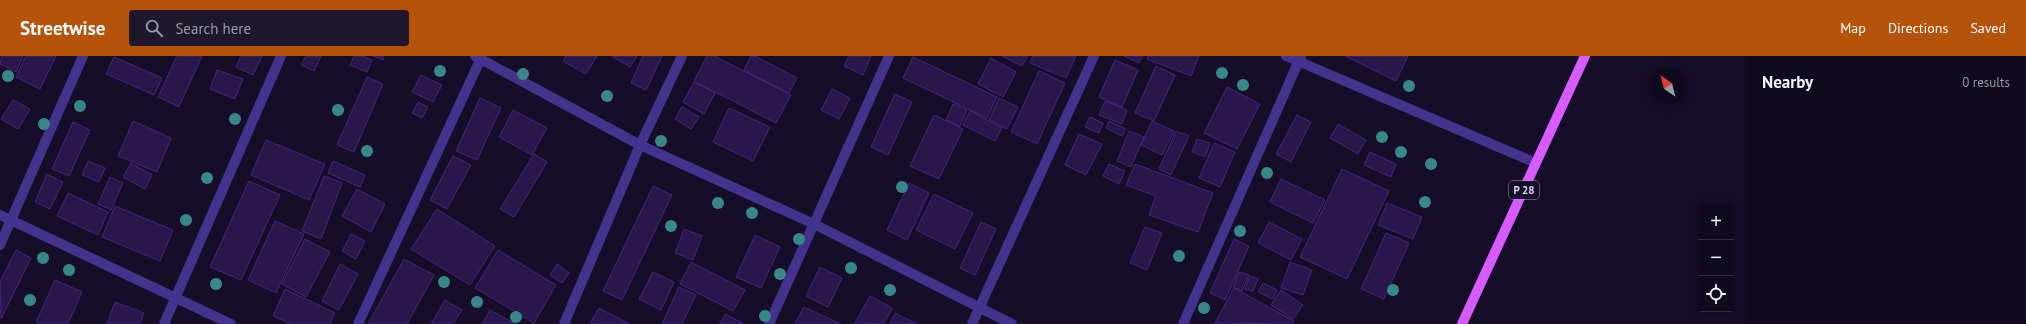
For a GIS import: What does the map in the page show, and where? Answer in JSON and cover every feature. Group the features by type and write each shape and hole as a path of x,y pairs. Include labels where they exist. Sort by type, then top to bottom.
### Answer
{"main road":[{"name":"P 28","path":"1462,324 1585,56"}],"street":[{"path":"0,245 12,221 83,56"},
{"path":"164,324 280,56"},
{"path":"564,324 640,145 682,56"},
{"path":"769,324 889,56"},
{"path":"972,324 1094,56"},
{"path":"1286,56 1300,59 1536,163"},
{"path":"358,324 480,57 640,145 814,224 1012,324"},
{"path":"1183,324 1300,59"},
{"path":"0,216 231,324"}],"building":[{"path":"2,56 23,56 16,72 0,64"},
{"path":"26,56 56,56 40,89 16,77"},
{"path":"177,56 202,56 179,107 158,97"},
{"path":"241,56 262,56 253,75 236,67"},
{"path":"306,56 321,56 314,71 301,65"},
{"path":"354,56 363,56 372,60 367,72 350,65"},
{"path":"373,56 384,56 383,60"},
{"path":"566,56 597,56 586,74 563,61"},
{"path":"612,56 637,56 630,67"},
{"path":"643,56 662,56 646,90 631,83"},
{"path":"707,56 714,56 791,95 776,123 694,81"},
{"path":"751,56 755,56 797,78 789,93 744,70"},
{"path":"849,56 871,56 863,75 844,66"},
{"path":"1002,56 1028,56 1022,66"},
{"path":"1033,56 1076,56 1066,78 1030,63"},
{"path":"1124,56 1143,56 1139,63"},
{"path":"1148,56 1199,56 1191,76 1147,59"},
{"path":"1345,56 1408,56 1396,81"},
{"path":"114,57 162,78 154,95 106,74"},
{"path":"913,57 997,97 987,118 903,78"},
{"path":"991,58 1016,72 1003,97 978,84"},
{"path":"1115,60 1138,70 1122,107 1099,97"},
{"path":"1156,66 1175,75 1154,121 1135,113"},
{"path":"217,70 243,79 235,99 210,89"},
{"path":"1039,71 1065,83 1037,144 1011,132"},
{"path":"421,75 442,85 433,102 412,92"},
{"path":"367,77 383,84 354,152 337,145"},
{"path":"694,82 715,93 704,114 683,102"},
{"path":"1227,87 1260,104 1237,149 1204,133"},
{"path":"832,89 850,98 839,119 821,110"},
{"path":"895,94 912,102 888,155 871,147"},
{"path":"480,98 501,108 477,160 456,151"},
{"path":"999,98 1018,107 1007,129 989,120"},
{"path":"13,100 30,109 18,129 1,119"},
{"path":"1105,101 1127,110 1122,124 1099,115"},
{"path":"418,102 428,107 422,118 412,113"},
{"path":"953,104 967,110 960,126 946,120"},
{"path":"682,107 699,117 691,129 675,119"},
{"path":"729,108 770,127 753,161 713,142"},
{"path":"513,110 547,128 532,155 499,137"},
{"path":"970,111 1002,128 995,141 963,125"},
{"path":"934,115 963,129 939,179 910,166"},
{"path":"1297,115 1311,122 1291,162 1276,154"},
{"path":"1090,117 1103,123 1099,133 1085,127"},
{"path":"133,121 171,138 157,172 118,156"},
{"path":"1109,121 1126,129 1122,136 1106,128"},
{"path":"1152,121 1174,131 1162,155 1141,145"},
{"path":"73,122 90,130 69,176 52,169"},
{"path":"1338,124 1366,140 1358,154 1330,138"},
{"path":"1129,131 1144,137 1131,167 1117,161"},
{"path":"1176,131 1189,136 1171,175 1159,169"},
{"path":"1079,134 1102,144 1086,175 1065,165"},
{"path":"1197,139 1210,143 1205,157 1192,152"},
{"path":"266,140 325,164 309,200 251,175"},
{"path":"1214,143 1235,152 1220,187 1199,178"},
{"path":"1370,152 1396,164 1391,177 1364,165"},
{"path":"534,154 547,162 514,217 500,209"},
{"path":"453,156 471,165 447,209 430,200"},
{"path":"88,161 105,168 99,182 82,175"},
{"path":"333,161 365,175 360,187 328,173"},
{"path":"131,163 152,175 145,189 123,177"},
{"path":"1109,164 1125,171 1119,184 1103,176"},
{"path":"1135,164 1213,193 1198,232 1149,215 1156,196 1126,185"},
{"path":"1342,169 1389,191 1347,279 1300,257"},
{"path":"47,174 63,182 50,209 35,202"},
{"path":"324,176 342,183 321,239 302,231"},
{"path":"110,177 123,183 111,210 98,204"},
{"path":"1281,179 1325,200 1313,223 1270,202"},
{"path":"249,181 280,195 241,280 210,267"},
{"path":"909,183 929,193 907,240 887,230"},
{"path":"653,186 672,195 622,300 603,291"},
{"path":"357,189 385,204 371,232 342,216"},
{"path":"68,193 108,212 98,235 57,216"},
{"path":"934,194 973,213 955,249 916,230"},
{"path":"1387,203 1422,217 1413,239 1378,225"},
{"path":"115,206 173,230 160,261 102,237"},
{"path":"437,209 495,246 470,285 411,249"},
{"path":"275,221 304,234 276,293 248,280"},
{"path":"981,222 996,229 975,275 960,268"},
{"path":"1269,222 1302,239 1291,260 1258,243"},
{"path":"1145,227 1162,233 1147,270 1130,263"},
{"path":"684,229 702,236 693,260 675,253"},
{"path":"1386,233 1409,243 1384,299 1361,289"},
{"path":"351,234 365,241 356,259 342,251"},
{"path":"755,235 780,247 761,288 736,277"},
{"path":"305,239 330,252 306,297 282,284"},
{"path":"1234,239 1249,246 1225,300 1210,293"},
{"path":"16,250 31,258 1,319 0,282"},
{"path":"498,250 556,285 534,323 475,288"},
{"path":"404,259 434,275 407,324 368,324"},
{"path":"691,262 745,290 733,311 680,284"},
{"path":"1290,262 1312,270 1303,295 1281,288"},
{"path":"340,264 358,274 339,310 322,301"},
{"path":"557,264 569,273 562,283 550,275"},
{"path":"820,267 842,278 828,307 806,296"},
{"path":"653,272 674,282 661,310 639,299"},
{"path":"1239,272 1249,275 1242,291 1233,287"},
{"path":"1250,276 1258,279 1253,291 1245,289"},
{"path":"55,280 82,292 68,324 41,324 36,322"},
{"path":"1263,283 1277,290 1273,299 1258,292"},
{"path":"679,287 696,295 682,324 662,324"},
{"path":"1234,288 1294,321 1292,324 1215,323"},
{"path":"285,289 335,313 330,324 291,324 273,316"},
{"path":"1281,290 1303,305 1293,319 1271,305"},
{"path":"870,296 892,308 884,324 855,323"},
{"path":"445,300 462,310 453,324 431,324"},
{"path":"115,302 144,313 140,324 107,324"},
{"path":"804,307 841,324 795,324"},
{"path":"599,308 630,324 590,324"},
{"path":"490,310 516,324 482,324"},
{"path":"895,313 917,324 890,324"},
{"path":"725,314 744,324 720,324"}]}
